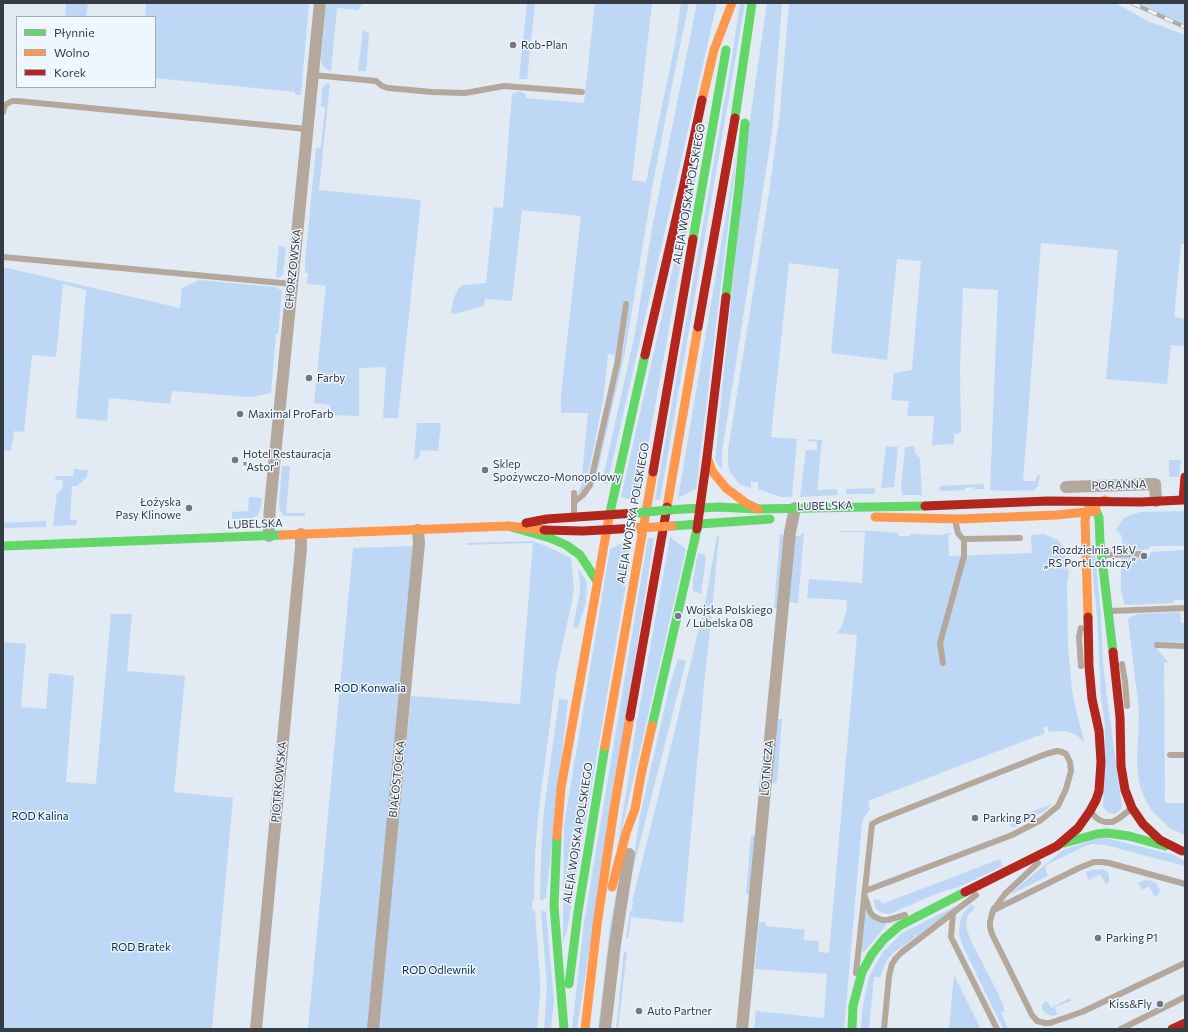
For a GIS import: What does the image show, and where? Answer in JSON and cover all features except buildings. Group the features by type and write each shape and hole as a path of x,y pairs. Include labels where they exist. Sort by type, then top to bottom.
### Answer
{"main road":[{"path":"564,1029 554,906 557,822 564,773 608,515 700,107 714,50 732,3"},
{"name":"ALEJA WOJSKA POLSKIEGO","path":"564,1029 578,912 594,809 716,109 732,3"},
{"path":"585,1029 594,948 614,809 744,62 752,3"},
{"path":"594,948 626,833 635,809 641,775 698,523 742,152 745,121 744,62"},
{"path":"707,456 712,470 726,488 746,503 758,509"},
{"path":"1184,500 1185,477"},
{"path":"1074,500 1081,502 1092,509 1099,521 1100,542 1120,716 1122,766 1125,790 1132,808 1140,820 1160,840 1184,852"},
{"name":"LUBELSKA","path":"508,526 553,531 605,531 953,505 1074,500 1141,502 1184,500"},
{"path":"1057,846 1072,834 1090,811 1099,791 1101,777 1099,731 1092,700 1089,666 1085,520 1092,509 1105,500"},
{"name":"LUBELSKA","path":"864,517 955,519 1056,515 1092,509 1110,508 1141,502"},
{"name":"LUBELSKA","path":"3,546 508,526 547,519 700,507 758,509 790,516"},
{"path":"1099,521 1104,513 1110,508"},
{"path":"1056,515 1078,519 1085,532"},
{"path":"508,526 560,542 572,548 580,555 597,581"},
{"path":"852,1029 853,1006 862,972 869,958 878,946 899,926 937,905 1001,875 1057,846 1097,834 1107,833 1135,838 1184,852"},
{"path":"1172,1029 1185,1023"}],"street":[{"name":"CHORZOWSKA","path":"269,536 270,506 320,3"},
{"name":"PORANNA","path":"1066,487 1156,484 1156,501"},
{"name":"LOTNICZA","path":"742,1029 790,532 790,516"},
{"name":"BIAŁOSTOCKA","path":"373,1029 419,543 418,530"},
{"name":"PIOTRKOWSKA","path":"256,1029 301,548 301,534"},
{"path":"605,1029 615,944 635,809"}],"lane":[{"path":"313,75 376,81 382,86 388,88 432,92 465,93 504,86 582,92"},
{"path":"3,112 5,105 12,101 17,101 307,129"},
{"path":"3,257 292,284"},
{"path":"574,502 583,495 590,485 618,360 626,304"},
{"path":"574,493 574,517"},
{"path":"953,505 958,533 964,539 1020,538"},
{"path":"943,664 940,643 964,556 964,539"},
{"path":"1102,556 1140,554"},
{"path":"1087,598 1096,648"},
{"path":"1082,675 1079,637 1087,598"},
{"path":"1109,611 1185,608"},
{"path":"1108,665 1109,611"},
{"path":"1109,611 1124,671 1127,695 1122,748"},
{"path":"1157,645 1185,646"},
{"path":"1098,684 1099,731"},
{"path":"1084,690 1099,731"},
{"path":"1114,717 1122,748"},
{"path":"853,1006 871,826 873,822 1046,754 1057,751 1066,754 1070,762 1071,772 1064,794 1058,806 1041,820 1012,835 865,893"},
{"path":"1170,755 1185,755"},
{"path":"1090,811 1093,816 1099,820 1112,822 1132,808"},
{"path":"1057,846 1008,890 993,910 990,922 992,934 1032,1015 1037,1021 1050,1023 1082,1012 1185,963"},
{"path":"993,910 1094,862 1102,862 1185,884"},
{"path":"884,1029 889,976 892,964 902,952 1001,875"},
{"path":"865,893 870,912 873,916 882,920 888,920 937,905"},
{"path":"954,913 951,938 997,1029"},
{"path":"1121,1029 1185,997"}],"green space":[{"path":"66,3 88,3 86,16 65,16"},
{"path":"146,3 309,3 301,95 295,95 295,92 156,78 156,16 145,16"},
{"path":"326,3 363,3 358,10 337,8 331,71 323,66 321,60"},
{"path":"527,3 535,3 527,79 519,79"},
{"path":"595,3 652,3 632,180 646,182 675,44 681,3 689,3 653,183 625,352 596,478 595,475 623,352 629,303 623,302 614,364 614,355 608,354 603,401 587,480 583,491 577,495 581,487 588,413 561,413 561,396 581,216 522,210 512,301 485,299 484,306 454,314 451,312 454,297 459,288 464,285 486,283 494,207 503,208 512,94 522,92 526,95 526,98 584,103"},
{"path":"697,3 717,3 607,485 602,482 635,333 653,223"},
{"path":"740,3 745,3 660,500 655,500 731,63"},
{"path":"767,3 782,3 772,132 722,452 722,470 715,460 748,133"},
{"path":"789,3 1115,3 1150,22 1185,35 1185,244 1181,244 1174,317 1185,319 1185,346 1171,345 1167,384 1106,379 1118,250 1041,243 1023,481 1035,481 1038,475 1040,475 1038,486 1034,490 990,490 998,290 963,288 960,365 961,433 954,434 954,444 932,445 934,416 907,416 909,401 891,400 894,373 912,370 921,261 897,259 887,360 831,353 839,269 789,263 771,437 797,439 792,497 781,497 758,489 758,482 751,482 751,488 739,484 730,472 728,465 728,450 769,193 780,112"},
{"path":"1140,3 1185,3 1185,24 1157,12"},
{"path":"363,30 369,35 366,71 358,71"},
{"path":"330,83 319,190 421,200 398,418 383,418 386,367 359,368 359,416 329,415 330,405 314,403 326,286 307,284 308,273 305,273 305,262 316,148 321,147 325,108 321,106 322,90 325,84"},
{"path":"707,117 638,501 621,497"},
{"path":"738,144 696,489 678,498"},
{"path":"279,246 286,247 283,275 276,277"},
{"path":"3,267 180,308 182,288 199,280 275,287 282,292 278,334 276,334 271,393 251,397 172,391 170,404 109,398 107,421 76,418 86,290 63,284 56,357 32,355 24,432 14,431 11,451 3,450"},
{"path":"417,423 441,423 438,451 421,450 419,457 414,460"},
{"path":"807,439 822,440 817,490 837,489 838,495 800,497 806,450 817,450 817,442 807,441"},
{"path":"886,446 898,447 894,487 881,488"},
{"path":"914,446 915,453 920,458 922,495 902,495 901,487 905,447"},
{"path":"1169,460 1181,460 1179,477 1169,477"},
{"path":"282,466 290,466 286,513 305,513 305,516 285,516 280,511 279,503"},
{"path":"74,469 88,470 87,477 78,486 72,486 70,520 77,520 76,525 53,526 57,494 62,489 63,480 55,480 56,476 73,476"},
{"path":"984,484 984,489 974,489 974,487 965,488 965,490 940,491 939,486"},
{"path":"875,488 874,494 846,494 846,489"},
{"path":"249,497 262,498 258,515 252,518 232,519 232,512 248,511"},
{"path":"1185,511 1185,546 1150,546 1149,549 1122,551 1122,537 1116,530 1123,519 1140,512"},
{"path":"46,521 46,527 3,528 3,523"},
{"path":"840,531 876,531 898,533 898,536 909,536 910,534 941,535 951,533 951,535 948,535 949,556 1032,553 1031,535 1044,534 1058,540 1063,546 1069,573 1067,581 1068,648 1074,702 1084,741 1074,734 1065,731 1049,732 1047,726 1043,728 1045,733 868,801 870,809 864,817 862,823 844,1029 754,1029 756,1011 824,1018 827,974 755,969 759,922 765,922 766,926 805,930 803,940 819,941 818,952 829,953 857,635 837,633 842,626 847,608 846,600 807,598 809,579 862,583 865,532"},
{"path":"804,533 798,603 789,602 795,536 799,536"},
{"path":"780,534 785,536 779,608 774,608"},
{"path":"717,536 719,536 683,923 631,917 628,939 626,938 630,911 632,911 632,902 706,598"},
{"path":"670,537 686,549 617,851 636,727"},
{"path":"648,538 654,538 577,1029 572,1029 584,923"},
{"path":"631,539 627,559 630,560 567,931 563,942 564,825 610,549"},
{"name":"ROD Odlewnik","path":"531,541 546,546 571,558 574,589 557,669 538,816 534,901 532,902 532,910 535,910 540,980 537,1029 377,1029 411,696 520,704 533,543 466,545 467,543"},
{"path":"1094,543 1106,690 1122,806 1118,812 1114,814 1107,812 1103,807 1105,725 1101,698 1097,617 1090,544"},
{"name":"ROD Konwalia","path":"414,546 368,1029 308,1029 353,548"},
{"path":"1185,550 1185,600 1174,600 1174,603 1124,604 1121,590 1121,558 1150,556 1150,552"},
{"path":"698,553 704,554 706,558 701,594 693,591 693,580"},
{"path":"578,568 587,582 586,602 578,628 573,627 580,592"},
{"path":"1180,612 1181,623 1185,623 1185,642 1156,642 1157,649 1168,662 1164,663 1165,803 1185,803 1185,835 1170,828 1151,810 1140,786 1137,762 1139,711 1128,619 1137,614"},
{"path":"111,614 132,614 127,671 185,676 174,792 233,798 212,1029 3,1029 3,642 26,644 21,707 46,709 49,673 74,676 66,782 96,784"},
{"path":"678,659 686,661 630,881 640,816 670,684"},
{"path":"559,699 568,700 546,898 540,901 544,810"},
{"path":"777,719 782,719 777,783 772,783"},
{"path":"1052,804 1045,811 1015,827 1011,827 1009,820"},
{"path":"751,836 756,836 750,895 746,894"},
{"path":"1102,837 1174,855 1185,861 1185,866 1105,845 1092,844 1046,865 1045,867 1048,876 1012,894 1012,892 1063,850"},
{"path":"1000,859 1003,866 959,887 941,892 889,914 879,911 874,903 874,899 880,900 882,904"},
{"path":"1102,869 1107,871 1109,875 1109,881 1107,884 1100,874 1089,880 1086,873 1087,871"},
{"path":"1144,880 1153,881 1157,884 1160,891 1157,896 1154,895 1149,886 1142,890 1138,883"},
{"path":"618,884 600,1029 598,1029 610,926"},
{"path":"972,904 975,908 968,915 966,924 967,930 971,941 999,995 1005,1011 1001,1012 1008,1029 1004,1029 1000,1022 960,938 960,921 964,912"},
{"path":"956,906 892,954 886,962 881,977 874,977 869,1029 861,1029 862,1010 869,978 883,952 902,933"},
{"path":"541,910 546,912 554,1000 551,1029 544,1029 547,987"},
{"path":"865,914 873,920 887,924 864,952 861,950"},
{"path":"627,951 618,1029 616,1029 624,952"},
{"path":"954,975 981,1029 949,1029"},
{"path":"1070,998 1071,1001 1055,1007 1056,1015 1052,1016 1045,1013 1042,1009 1045,1001 1047,1001 1051,1008"}],"railway":[{"path":"1132,3 1185,27"}],"traffic: fast":[{"path":"735,118 752,3"},
{"path":"693,239 726,50"},
{"path":"726,297 745,123"},
{"path":"609,517 645,355"},
{"path":"1088,504 1095,508 1099,518 1100,542 1113,652"},
{"path":"668,510 718,507 758,509 925,506"},
{"path":"636,513 668,510"},
{"path":"672,526 770,519"},
{"path":"508,526 550,538 566,545 580,555 597,581"},
{"path":"652,726 697,529"},
{"path":"3,546 282,535"},
{"path":"569,984 578,912 605,746"},
{"path":"1064,843 1097,834 1107,833 1129,836 1165,846"},
{"path":"557,836 554,906 564,1029"},
{"path":"852,1029 853,1006 862,972 872,954 884,939 899,926 965,892"}],"traffic: slow":[{"path":"702,100 714,50 732,3"},
{"path":"667,507 698,327"},
{"path":"707,457 712,471 726,488 746,503 758,509"},
{"path":"605,746 653,472"},
{"path":"1088,617 1085,520 1087,512 1093,505 1105,500"},
{"path":"875,517 960,519 1056,515 1096,511"},
{"path":"557,836 561,788 609,517"},
{"path":"282,535 508,526 544,530"},
{"path":"638,528 672,526"},
{"path":"585,1029 597,925 614,809 630,717"},
{"path":"612,887 626,833 635,809 652,726"}],"traffic: jam":[{"path":"645,355 702,100"},
{"path":"698,327 735,118"},
{"path":"653,472 693,239"},
{"path":"697,529 726,297"},
{"path":"925,506 1048,501 1141,502 1183,500 1185,477"},
{"path":"630,717 667,507"},
{"path":"526,523 547,519 636,513"},
{"path":"544,530 583,531 638,528"},
{"path":"965,892 1057,846 1078,828 1096,800 1099,791 1101,762 1099,731 1092,699 1089,666 1088,617"},
{"path":"1113,652 1120,717 1121,766 1125,790 1132,808 1143,824 1160,840 1182,851"},
{"path":"1172,1029 1185,1023"}],"place":[{"name":"Rob-Plan","path":"513,45"},
{"name":"Farby","path":"309,378"},
{"name":"Maximal ProFarb","path":"240,414"},
{"name":"Hotel Restauracja \"Astor\"","path":"235,460"},
{"name":"Sklep Spożywczo-Monopolowy","path":"485,470"},
{"name":"Łożyska Pasy Klinowe","path":"189,508"},
{"name":"Rozdzielnia 15kV „RS Port Lotniczy”","path":"1144,556"},
{"name":"Wojska Polskiego / Lubelska 08","path":"678,616"},
{"name":"Parking P2","path":"975,818"},
{"name":"Parking P1","path":"1098,938"},
{"name":"Kiss&Fly","path":"1160,1004"},
{"name":"Auto Partner","path":"639,1011"}],"park label":[{"name":"ROD Kalina","path":"40,816"},
{"name":"ROD Bratek","path":"141,947"}]}
